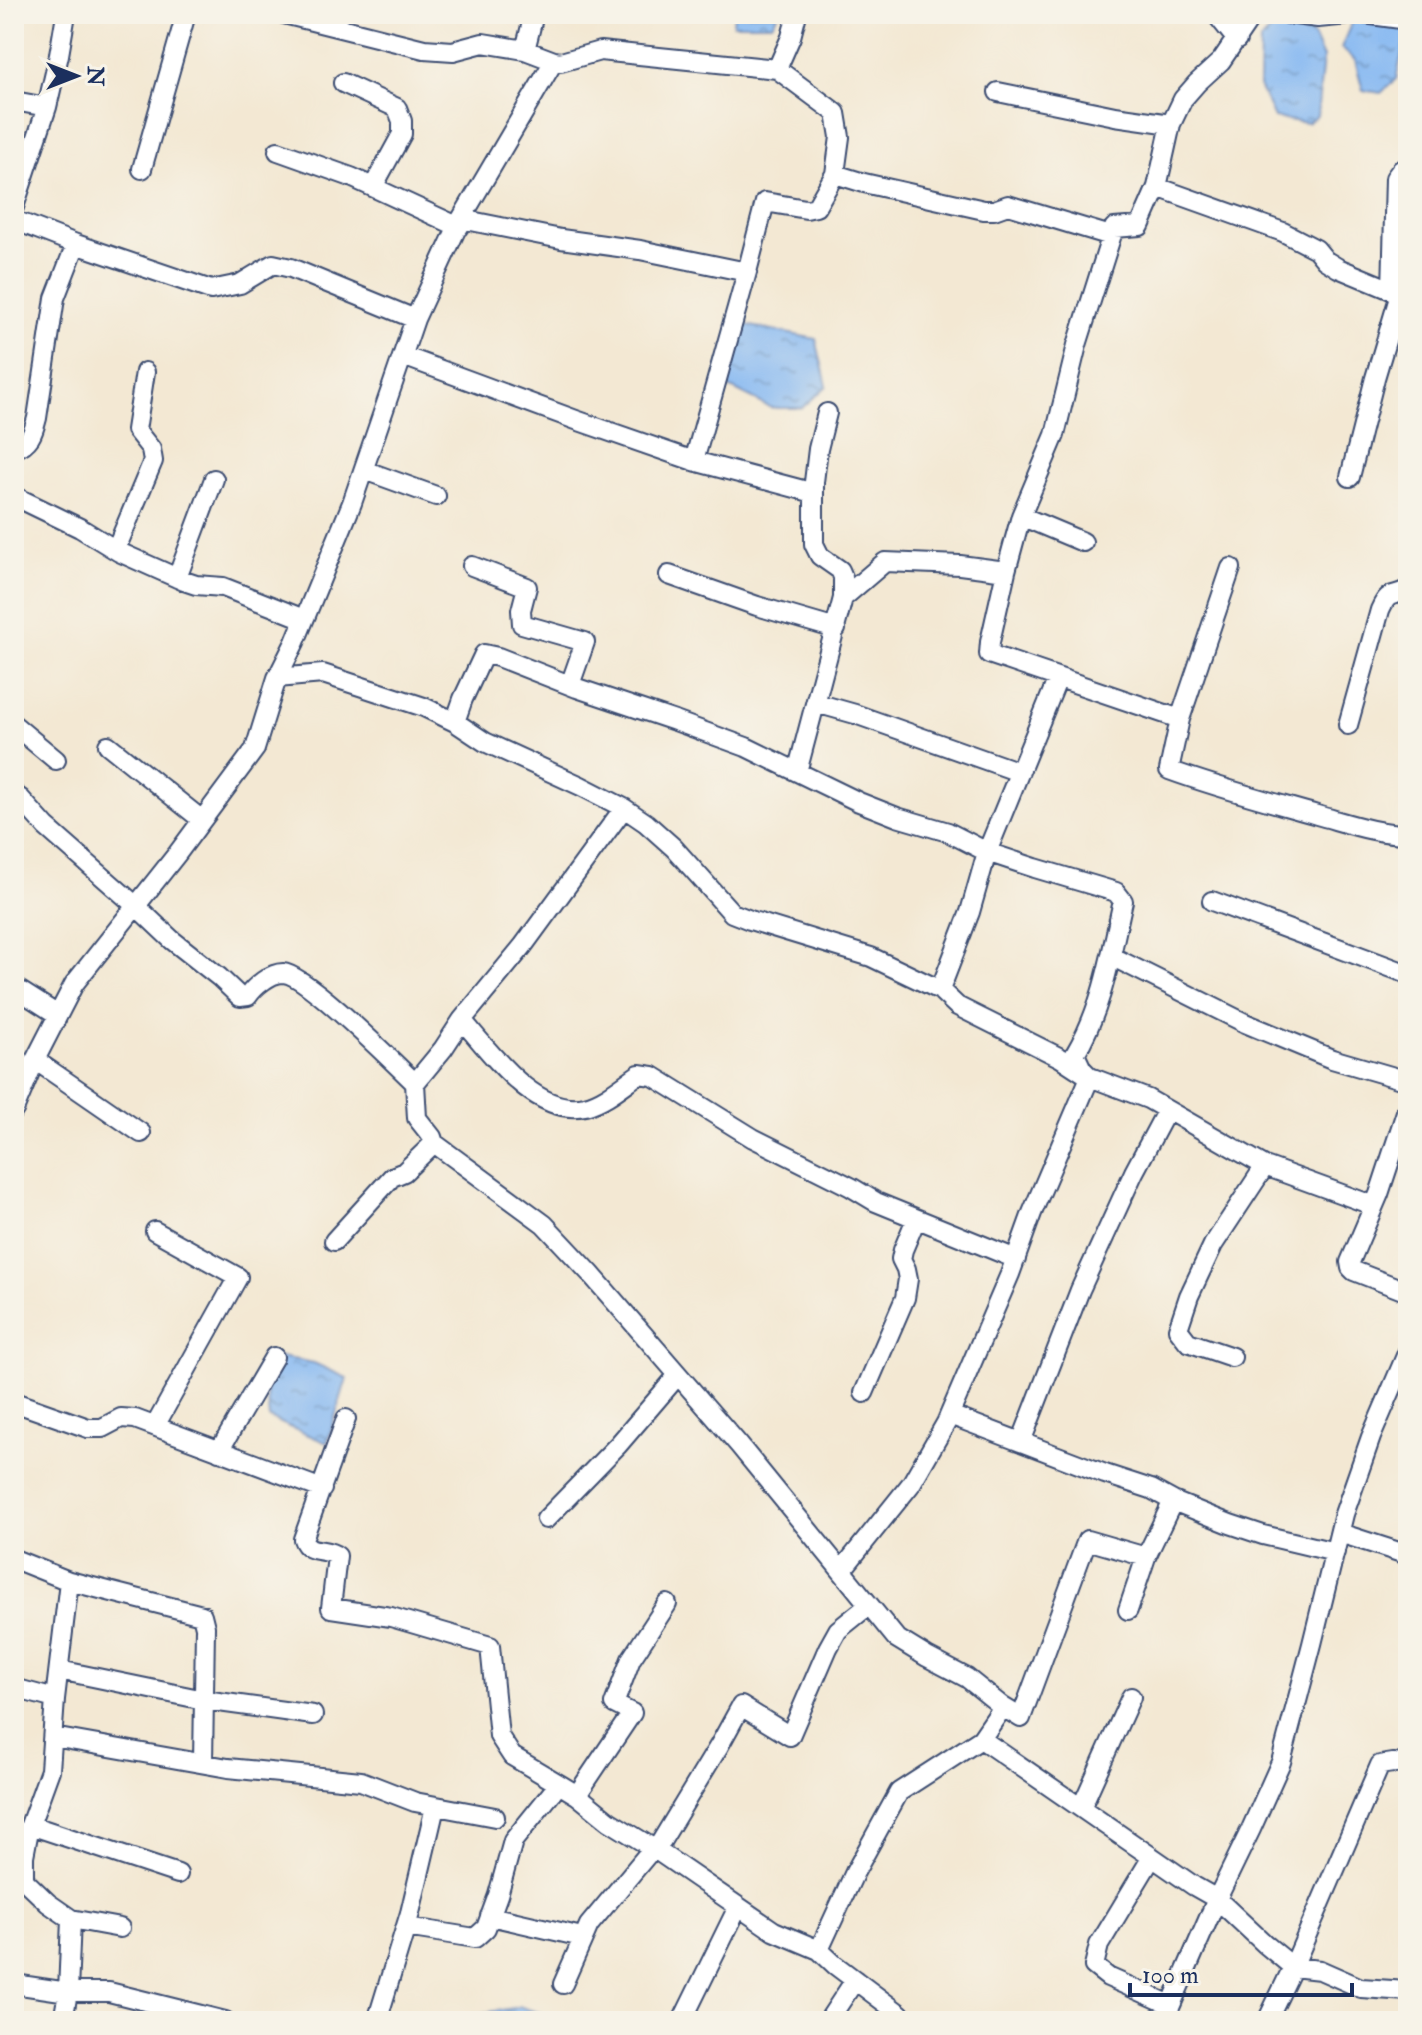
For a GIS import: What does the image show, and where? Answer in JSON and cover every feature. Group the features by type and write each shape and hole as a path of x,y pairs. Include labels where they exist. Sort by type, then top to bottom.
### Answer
{"street":[{"path":"16,196 47,107 66,14"},
{"path":"142,169 186,14"},
{"path":"284,14 338,20 424,49 453,51 483,43 525,50 561,62 600,51 777,69 836,113 840,137 835,174 816,207 806,209 765,202 694,461"},
{"path":"525,50 534,14"},
{"path":"777,69 797,14"},
{"path":"1216,14 1237,40"},
{"path":"1180,719 989,654 990,642 1021,516 1055,435 1077,345 1114,228 1140,226 1157,187 1171,124 1183,99 1221,61 1253,14"},
{"path":"1288,14 1318,18 1362,14 1408,20"},
{"path":"17,1098 74,984 255,749 277,678 352,503 415,319 460,223 554,61"},
{"path":"343,83 397,108 402,121 402,134 373,187"},
{"path":"998,92 1171,124"},
{"path":"14,101 47,107"},
{"path":"278,151 460,223 640,250 747,272"},
{"path":"1350,477 1400,294 1395,178 1401,170 1408,169"},
{"path":"835,174 984,210 1008,205 1111,236"},
{"path":"1157,187 1283,232 1316,249 1325,260 1338,268 1400,294"},
{"path":"14,220 211,290 240,284 273,264 291,268 415,319"},
{"path":"14,449 28,441 33,433 55,298 76,244"},
{"path":"403,356 694,461 814,493"},
{"path":"116,549 153,461 151,449 136,430 145,372"},
{"path":"797,772 843,598 843,577 840,570 816,551 813,525 818,449 827,413"},
{"path":"364,470 436,496"},
{"path":"177,578 214,479"},
{"path":"14,496 177,578 196,585 223,587 304,619"},
{"path":"1021,516 1083,542"},
{"path":"843,598 885,562 960,565 1006,571"},
{"path":"472,566 527,587 521,610 522,624 585,642 570,685"},
{"path":"1231,568 1180,719 1169,770 1205,784 1336,821 1391,834 1408,834"},
{"path":"669,575 757,606 836,629"},
{"path":"1348,725 1380,610 1390,594 1408,589"},
{"path":"455,722 484,654 498,657 746,747 859,802 948,832 987,852 1116,892 1123,901 1106,978 1086,1035 1075,1054 1090,1077"},
{"path":"277,678 323,674 424,707 455,722 485,742 624,808 674,848 732,913 871,957 940,990 957,1006 1061,1058 1090,1077 1148,1099 1265,1166 1372,1205"},
{"path":"940,990 970,912 987,852 1058,678"},
{"path":"816,703 1019,772"},
{"path":"14,725 56,760"},
{"path":"108,745 202,820"},
{"path":"14,794 46,827 240,997 248,996 253,988 283,973 298,979 368,1037 415,1083 417,1118 434,1143 544,1224 618,1304 739,1445 896,1638 967,1678 1021,1718 1087,1540 1146,1557"},
{"path":"415,1083 532,935 624,808"},
{"path":"1212,901 1408,974"},
{"path":"1111,956 1257,1028 1332,1059 1408,1081"},
{"path":"14,987 58,1015"},
{"path":"462,1020 520,1083 558,1106 585,1106 608,1096 639,1074 653,1076 753,1138 876,1202 1016,1259"},
{"path":"35,1060 141,1133"},
{"path":"842,1570 911,1484 950,1415 1090,1077"},
{"path":"1408,1106 1379,1194 1350,1262 1354,1271 1408,1292"},
{"path":"1021,1442 1080,1290 1134,1172 1167,1110"},
{"path":"334,1241 392,1177 404,1172 434,1143"},
{"path":"1232,1357 1188,1342 1178,1329 1189,1296 1213,1245 1265,1166"},
{"path":"864,1393 905,1298 908,1279 901,1259 916,1219"},
{"path":"155,1231 238,1277 155,1426"},
{"path":"1152,1857 1099,1945 1094,1966 1171,2015 1217,1899 1281,1762 1344,1514 1371,1437 1404,1371 1408,1351"},
{"path":"219,1451 274,1357"},
{"path":"546,1519 618,1445 678,1375"},
{"path":"14,1402 88,1428 102,1428 121,1418 135,1419 322,1489"},
{"path":"950,1415 1151,1489 1230,1524 1335,1552"},
{"path":"346,1419 303,1539 310,1549 332,1552 337,1556 331,1608 391,1617 490,1646 499,1736 512,1756 577,1795 609,1821 774,1931 819,1950 900,2014 900,2021"},
{"path":"1128,1610 1146,1557 1173,1501"},
{"path":"1340,1533 1408,1555"},
{"path":"14,1559 69,1581 202,1615 205,1627 203,1763"},
{"path":"69,1581 50,1770 30,1825 24,1856 24,1880 71,1919 120,1928"},
{"path":"577,1795 632,1713 614,1704 631,1659 667,1604"},
{"path":"563,1984 589,1925 654,1849 741,1706 790,1736 838,1630 869,1605"},
{"path":"59,1670 204,1700 313,1715"},
{"path":"14,1688 55,1699"},
{"path":"1081,1808 1131,1697"},
{"path":"819,1950 855,1872 899,1792 981,1739 1003,1707"},
{"path":"53,1737 228,1768 361,1781 415,1802 495,1817"},
{"path":"981,1739 1217,1899 1293,1967 1320,1970 1361,1988 1408,1991"},
{"path":"1267,2021 1380,1765 1408,1765"},
{"path":"406,1927 475,1938 486,1928 513,1841 559,1784"},
{"path":"377,2021 406,1927 435,1807"},
{"path":"30,1825 178,1874"},
{"path":"682,2021 738,1907"},
{"path":"490,1916 582,1937"},
{"path":"63,2021 68,1992 71,1919"},
{"path":"828,2021 855,1980"},
{"path":"14,1984 68,1992 109,1992 158,2013 225,2021"}],"water":[{"path":"734,14 778,14 772,24 733,24"},
{"path":"1364,16 1408,28 1396,79 1381,93 1363,90 1355,60 1341,48 1351,24"},
{"path":"1279,22 1310,29 1323,58 1317,116 1307,123 1274,118 1259,86 1260,41"},
{"path":"741,324 816,339 827,386 802,408 771,408 721,383"},
{"path":"280,1357 314,1363 347,1378 327,1443 269,1418 266,1388"},
{"path":"521,2007 565,2021 451,2021 452,2018"}]}
